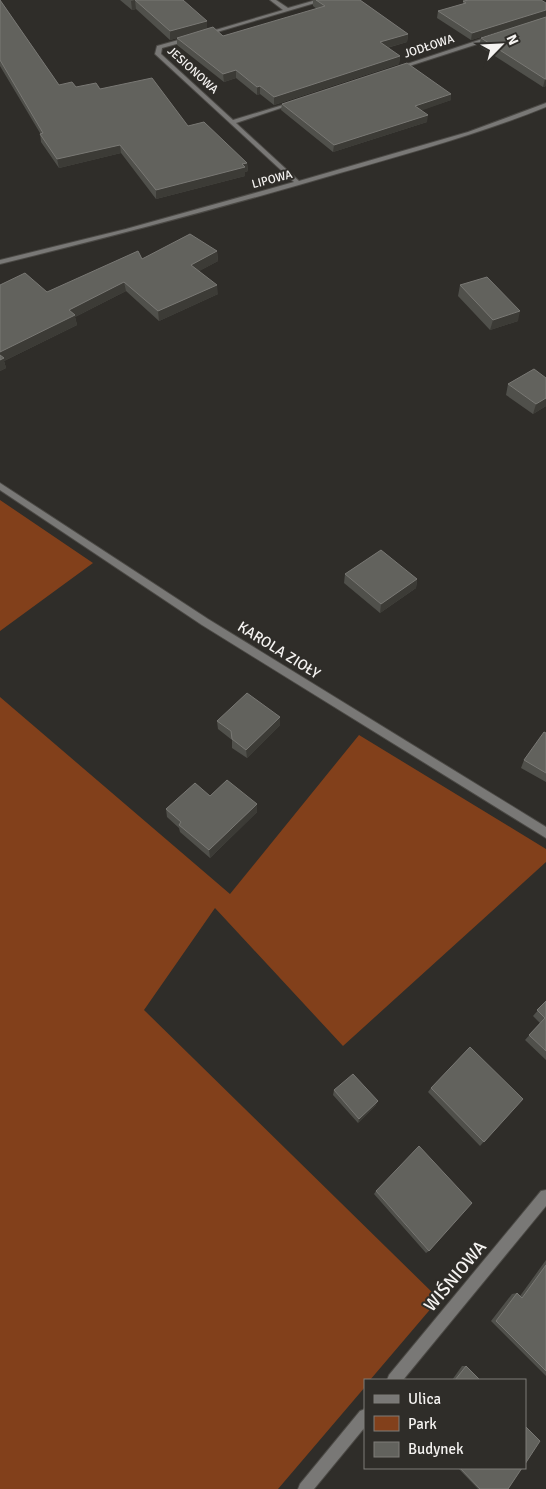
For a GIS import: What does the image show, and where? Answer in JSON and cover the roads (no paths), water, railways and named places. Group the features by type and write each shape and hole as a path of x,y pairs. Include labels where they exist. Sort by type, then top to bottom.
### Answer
{"street":[{"path":"273,0 287,10"},
{"path":"201,35 322,0"},
{"name":"JODŁOWA","path":"394,69 499,35"},
{"name":"JESIONOWA","path":"192,38 159,47 158,54 298,183"},
{"path":"233,122 300,100"},
{"name":"LIPOWA","path":"0,262 117,234 298,183 496,125 546,105"},
{"name":"KAROLA ZIOŁY","path":"0,486 206,622 546,833"},
{"name":"WIŚNIOWA","path":"395,1379 546,1196"},
{"path":"305,1489 364,1417"}]}
